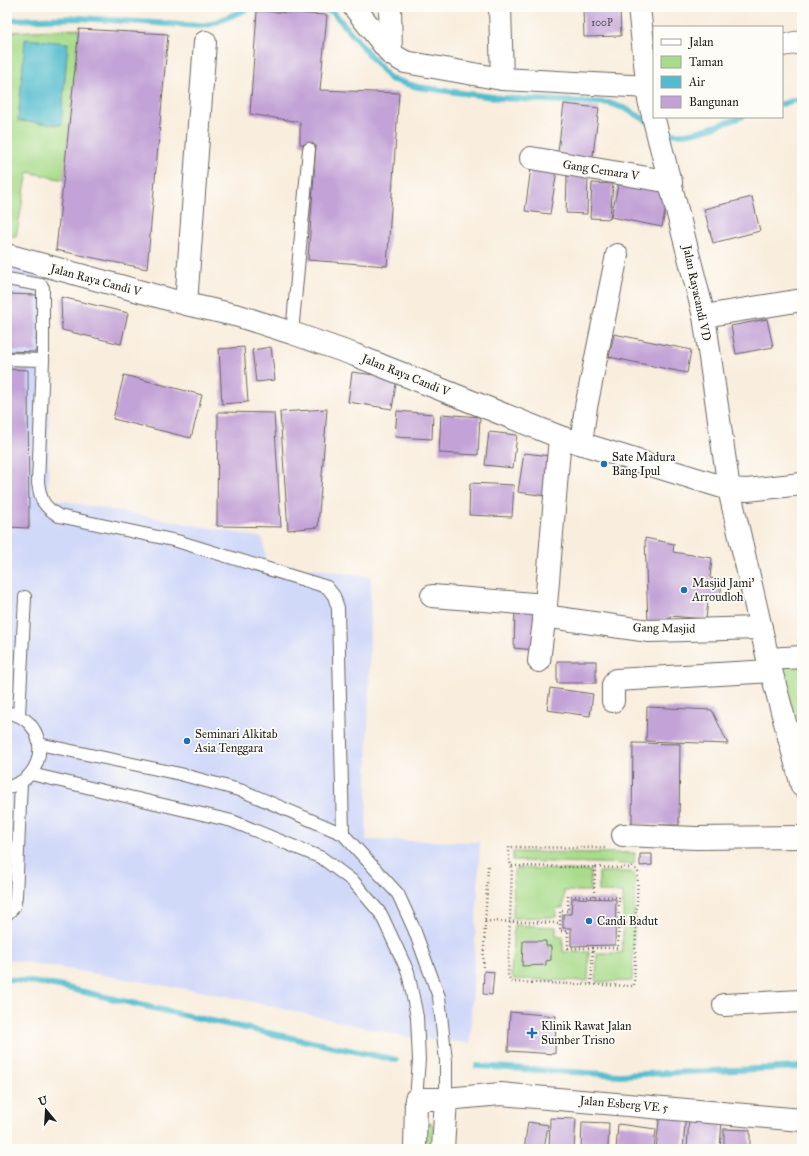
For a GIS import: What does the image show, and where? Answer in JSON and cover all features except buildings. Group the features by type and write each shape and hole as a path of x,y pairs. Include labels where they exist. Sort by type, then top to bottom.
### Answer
{"street":[{"path":"354,7 391,54 405,62 416,65 502,78 649,79"},
{"path":"390,7 391,54"},
{"path":"500,7 502,78"},
{"name":"Jalan Rayacandi VD","path":"639,7 653,99"},
{"path":"186,304 205,42"},
{"path":"783,45 802,42"},
{"name":"Jalan Rayacandi VD","path":"657,118 704,316 729,489 760,628 802,785"},
{"name":"Gang Cemara V","path":"531,158 671,182"},
{"name":"Jalan Raya Candi V","path":"7,255 186,304 239,316 292,333 355,355 560,437 729,489 747,490 802,484"},
{"path":"581,443 586,407 617,255"},
{"path":"704,316 802,300"},
{"path":"539,661 545,611 560,437"},
{"name":"Gang Masjid","path":"432,596 545,611 649,631 760,628"},
{"path":"613,701 613,684 616,680 770,665 802,658"},
{"path":"618,842 696,838 802,837"},
{"path":"724,1005 802,1001"},
{"name":"Jalan Esberg VE 5","path":"416,1099 446,1099 501,1094 802,1120"},
{"path":"415,1149 416,1099"},
{"path":"443,1149 446,1099"}],"lane":[{"path":"292,333 309,149"},
{"path":"7,279 41,285 43,288 43,360 38,483 41,498 47,508 59,516 177,541 326,587 334,596 338,608 343,834"},
{"path":"7,359 43,360"},
{"path":"19,716 25,597"},
{"path":"7,712 19,716 29,723 36,732 39,744 38,760 31,774 21,782 7,786"},
{"path":"39,744 180,774 243,791 343,834 398,894 414,929 439,997 446,1061 446,1099"},
{"path":"31,774 232,821 322,858 354,882 380,914 408,972 418,1017 419,1058 416,1099"},
{"path":"7,914 14,907 16,896 21,782"}],"path":[{"path":"512,866 635,868 638,872 634,986 512,982 508,976 512,866 509,861 509,846 618,842"},
{"path":"483,966 488,866"},
{"path":"594,896 595,867"},
{"path":"568,896 619,897 618,923 618,948 568,948 568,931 560,931 560,911 568,911 568,896"},
{"path":"486,922 560,923"},
{"path":"618,923 636,923"},
{"path":"591,984 592,948"}],"shaded area":[{"name":"Seminari Alkitab Asia Tenggara","path":"7,266 50,277 48,498 263,538 266,561 371,577 366,840 480,842 470,1043 411,1038 227,996 7,959"}],"green space":[{"path":"79,29 64,180 28,172 16,237 7,235 7,32"},
{"path":"802,661 802,747 778,663"},
{"path":"513,852 635,853 634,864 513,861"},
{"path":"517,868 591,871 590,891 564,891 563,908 556,908 556,917 513,918 514,870"},
{"path":"599,872 632,872 635,875 634,919 623,919 623,893 599,892"},
{"path":"514,925 556,927 556,935 563,936 563,952 589,952 588,981 514,979 511,974"},
{"path":"623,926 634,926 632,981 596,982 597,953 622,953"},
{"path":"427,1123 431,1123 434,1126 433,1149 422,1149 423,1127"}],"water":[{"path":"25,39 68,43 61,125 18,121"}],"waterway":[{"path":"7,20 80,18 200,26 212,24 252,7"},
{"path":"312,7 333,12 390,79 418,87 500,98 609,103 626,109 649,122"},
{"path":"783,104 802,98"},
{"path":"663,131 671,134 691,133 739,118"},
{"path":"7,979 54,985 179,1014 396,1060"},
{"path":"477,1066 620,1075 802,1067"}],"place":[{"name":"Sate Madura Bang Ipul","path":"604,464"},
{"name":"Masjid Jami' Arroudloh","path":"684,590"},
{"name":"Seminari Alkitab Asia Tenggara","path":"187,741"},
{"name":"Candi Badut","path":"589,921"},
{"name":"Klinik Rawat Jalan Sumber Trisno","path":"532,1033"}]}
